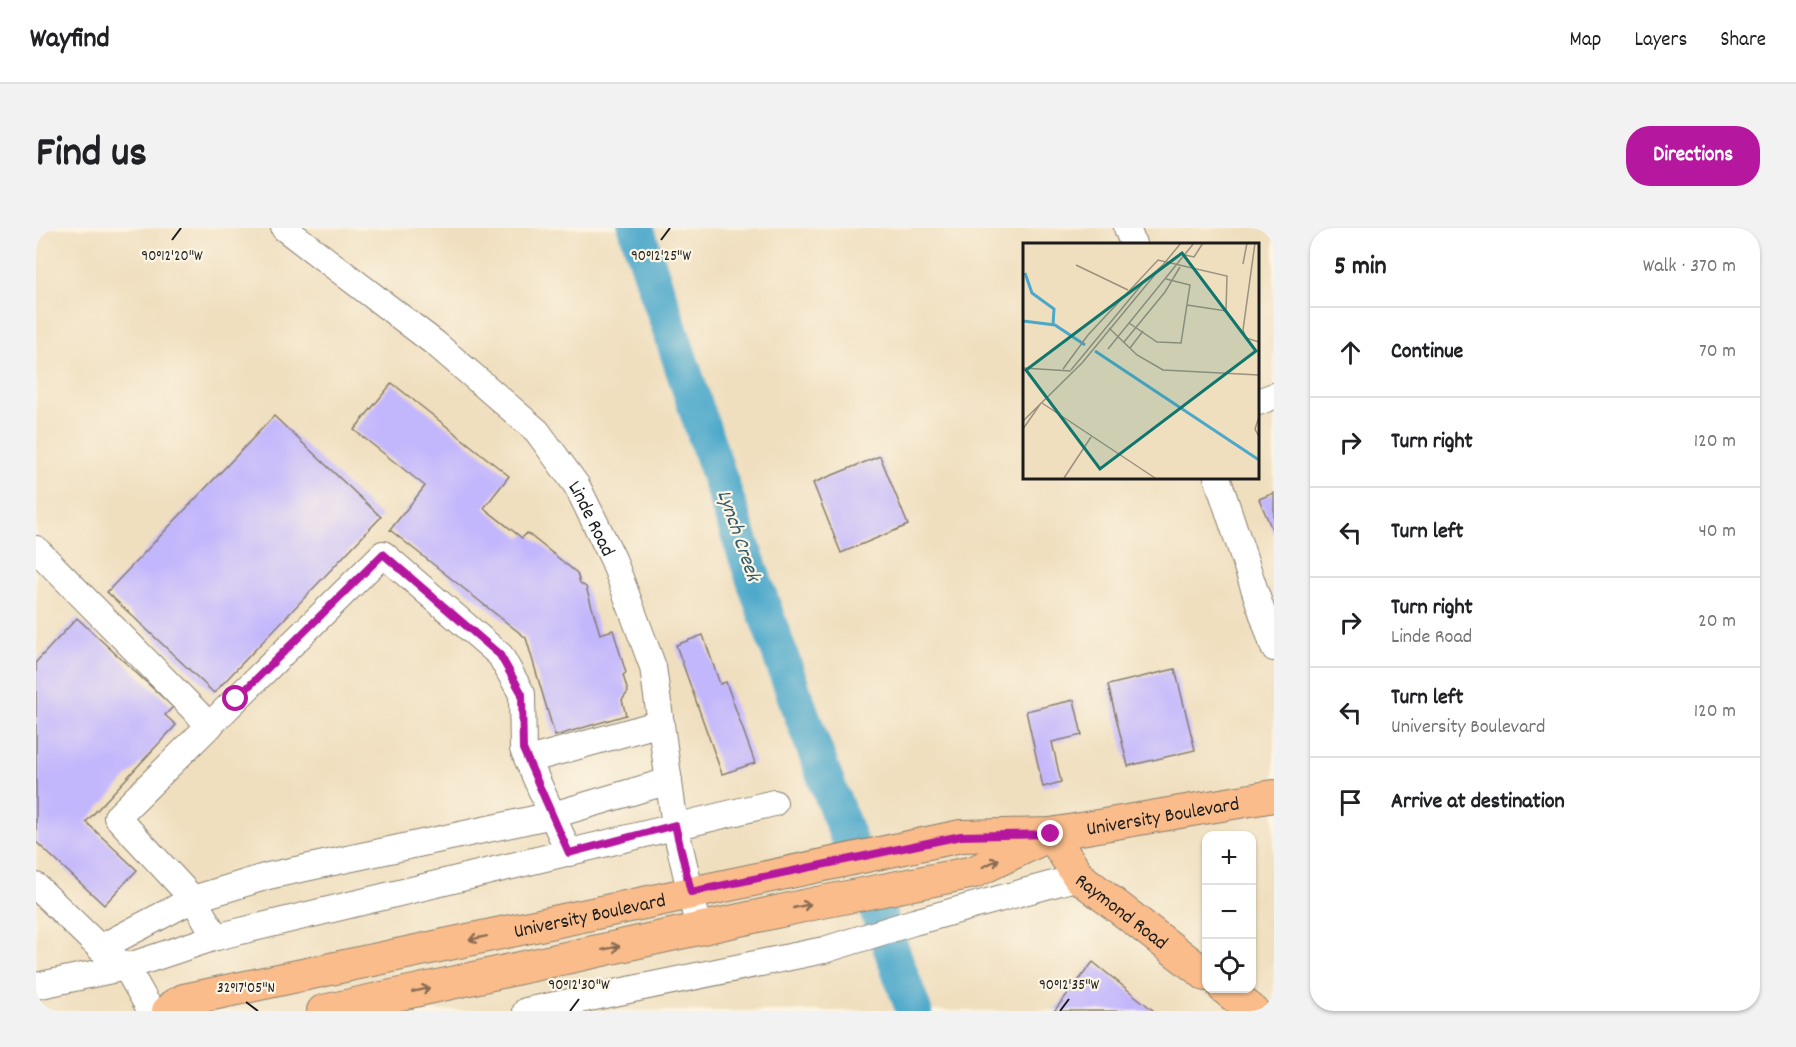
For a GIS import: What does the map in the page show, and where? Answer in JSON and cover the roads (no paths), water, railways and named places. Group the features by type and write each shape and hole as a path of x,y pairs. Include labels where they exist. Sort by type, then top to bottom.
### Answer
{"main road":[{"name":"University Boulevard","path":"168,1011 184,1000 961,836 1051,834 1274,796"},
{"name":"University Boulevard","path":"322,1011 817,903 974,872 1051,834"},
{"name":"Raymond Road","path":"1051,834 1079,877 1202,972"},
{"path":"1230,993 1253,1011"}],"street":[{"name":"Linde Road","path":"284,228 436,344 537,432 577,486 613,559 653,667 675,825 699,929"},
{"path":"1127,228 1133,243"},
{"path":"1259,401 1274,396"},
{"path":"1217,478 1274,648"},
{"path":"36,549 210,726"},
{"path":"216,937 193,900 117,817 383,554 500,655 522,694 523,749 569,853"},
{"path":"528,760 661,723"},
{"path":"100,948 193,900 268,876 552,815 669,781"},
{"path":"36,986 126,968 216,937 774,803"},
{"path":"526,1011 824,950 914,922 1079,877"},
{"path":"36,886 100,948 126,968 151,1011"}],"waterway":[{"name":"Lynch Creek","path":"636,228 765,612 849,840"},
{"name":"Lynch Creek","path":"878,913 914,1011"}]}
